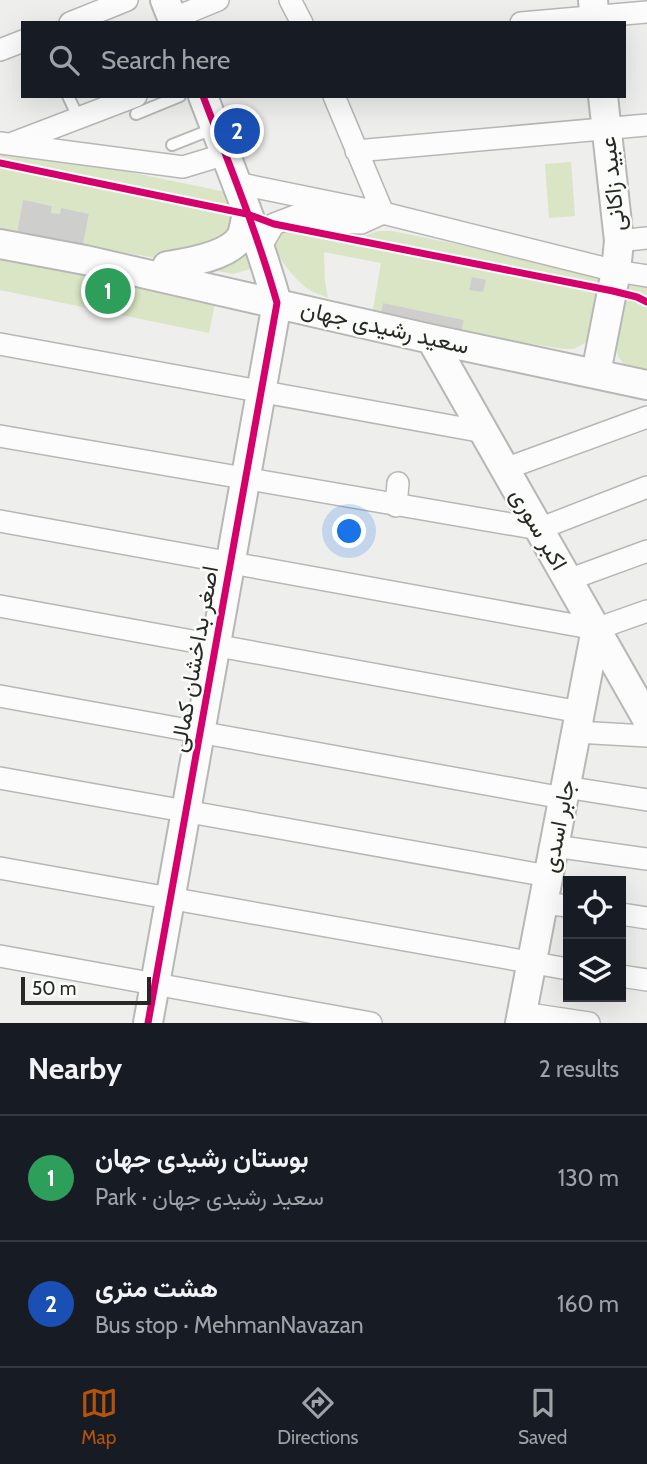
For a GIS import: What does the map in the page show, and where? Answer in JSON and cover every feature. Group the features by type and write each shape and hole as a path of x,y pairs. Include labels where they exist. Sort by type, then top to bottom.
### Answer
{"street":[{"path":"75,21 127,0"},
{"path":"170,14 218,0"},
{"path":"290,0 301,21"},
{"path":"536,21 594,13 647,12"},
{"path":"0,50 21,42"},
{"path":"204,98 261,246 278,303"},
{"path":"335,98 383,213"},
{"name":"عبید زاکانی","path":"596,373 617,271 619,241 603,98"},
{"path":"4,144 79,119 136,105"},
{"path":"356,151 647,125"},
{"path":"4,144 183,167 226,154"},
{"path":"236,183 383,213 617,271 647,276"},
{"path":"0,233 226,278 248,278 258,270 261,246 274,225 296,216 361,223 383,213"},
{"path":"167,266 195,262 227,249 240,238 247,215"},
{"path":"619,241 647,238"},
{"name":"سعید رشیدی جهان","path":"0,244 647,385"},
{"name":"اصغر بداخشان کمالی","path":"148,1023 278,303"},
{"name":"اکبر سوری","path":"431,339 596,629 638,684 647,719"},
{"path":"0,344 484,432"},
{"path":"505,469 647,417"},
{"path":"0,436 539,529 647,486"},
{"path":"396,506 398,483"},
{"path":"0,521 596,629 647,611"},
{"path":"568,580 647,551"},
{"path":"0,606 216,646 647,736"},
{"name":"جابر اسدی","path":"521,1018 531,964 553,895 554,846 596,629"},
{"path":"0,696 564,793 647,800"},
{"path":"0,778 186,811 553,895"},
{"path":"554,846 647,859"},
{"path":"0,868 563,968"},
{"path":"626,915 647,918"},
{"path":"0,956 371,1023"},
{"path":"626,977 647,980"},
{"path":"521,1018 589,1023"}],"lane":[{"path":"69,98 79,119"},
{"path":"136,105 170,98"},
{"path":"172,145 215,128"}],"green space":[{"path":"0,145 235,194 231,237 156,258 83,245 89,214 61,209 60,214 51,213 52,206 23,201 17,233 0,228"},
{"path":"571,162 575,216 549,218 545,164"},
{"path":"303,224 360,237 379,231 392,231 589,271 603,281 590,340 574,349 564,349 461,333 464,320 383,303 380,316 373,309 381,263 324,252 328,298 308,289 297,279 284,264 275,247 277,234"},
{"path":"246,244 253,265 250,269 233,274 202,268"},
{"path":"0,248 217,293 209,333 0,290"},
{"path":"634,284 647,285 647,369 624,365 618,356 614,339 625,289"}],"building":[{"path":"23,200 52,206 51,213 60,214 61,208 89,214 83,245 17,233"},
{"path":"472,277 486,280 483,292 469,290"},
{"path":"383,303 464,320 461,333 380,316"}],"cycle path":[{"path":"148,1023 277,303 252,224 204,98"},
{"path":"0,163 247,214 274,224 613,291 647,302"}],"place":[{"name":"هشت متری","path":"237,131"},
{"name":"بوستان رشیدی جهان","path":"108,291"}]}
